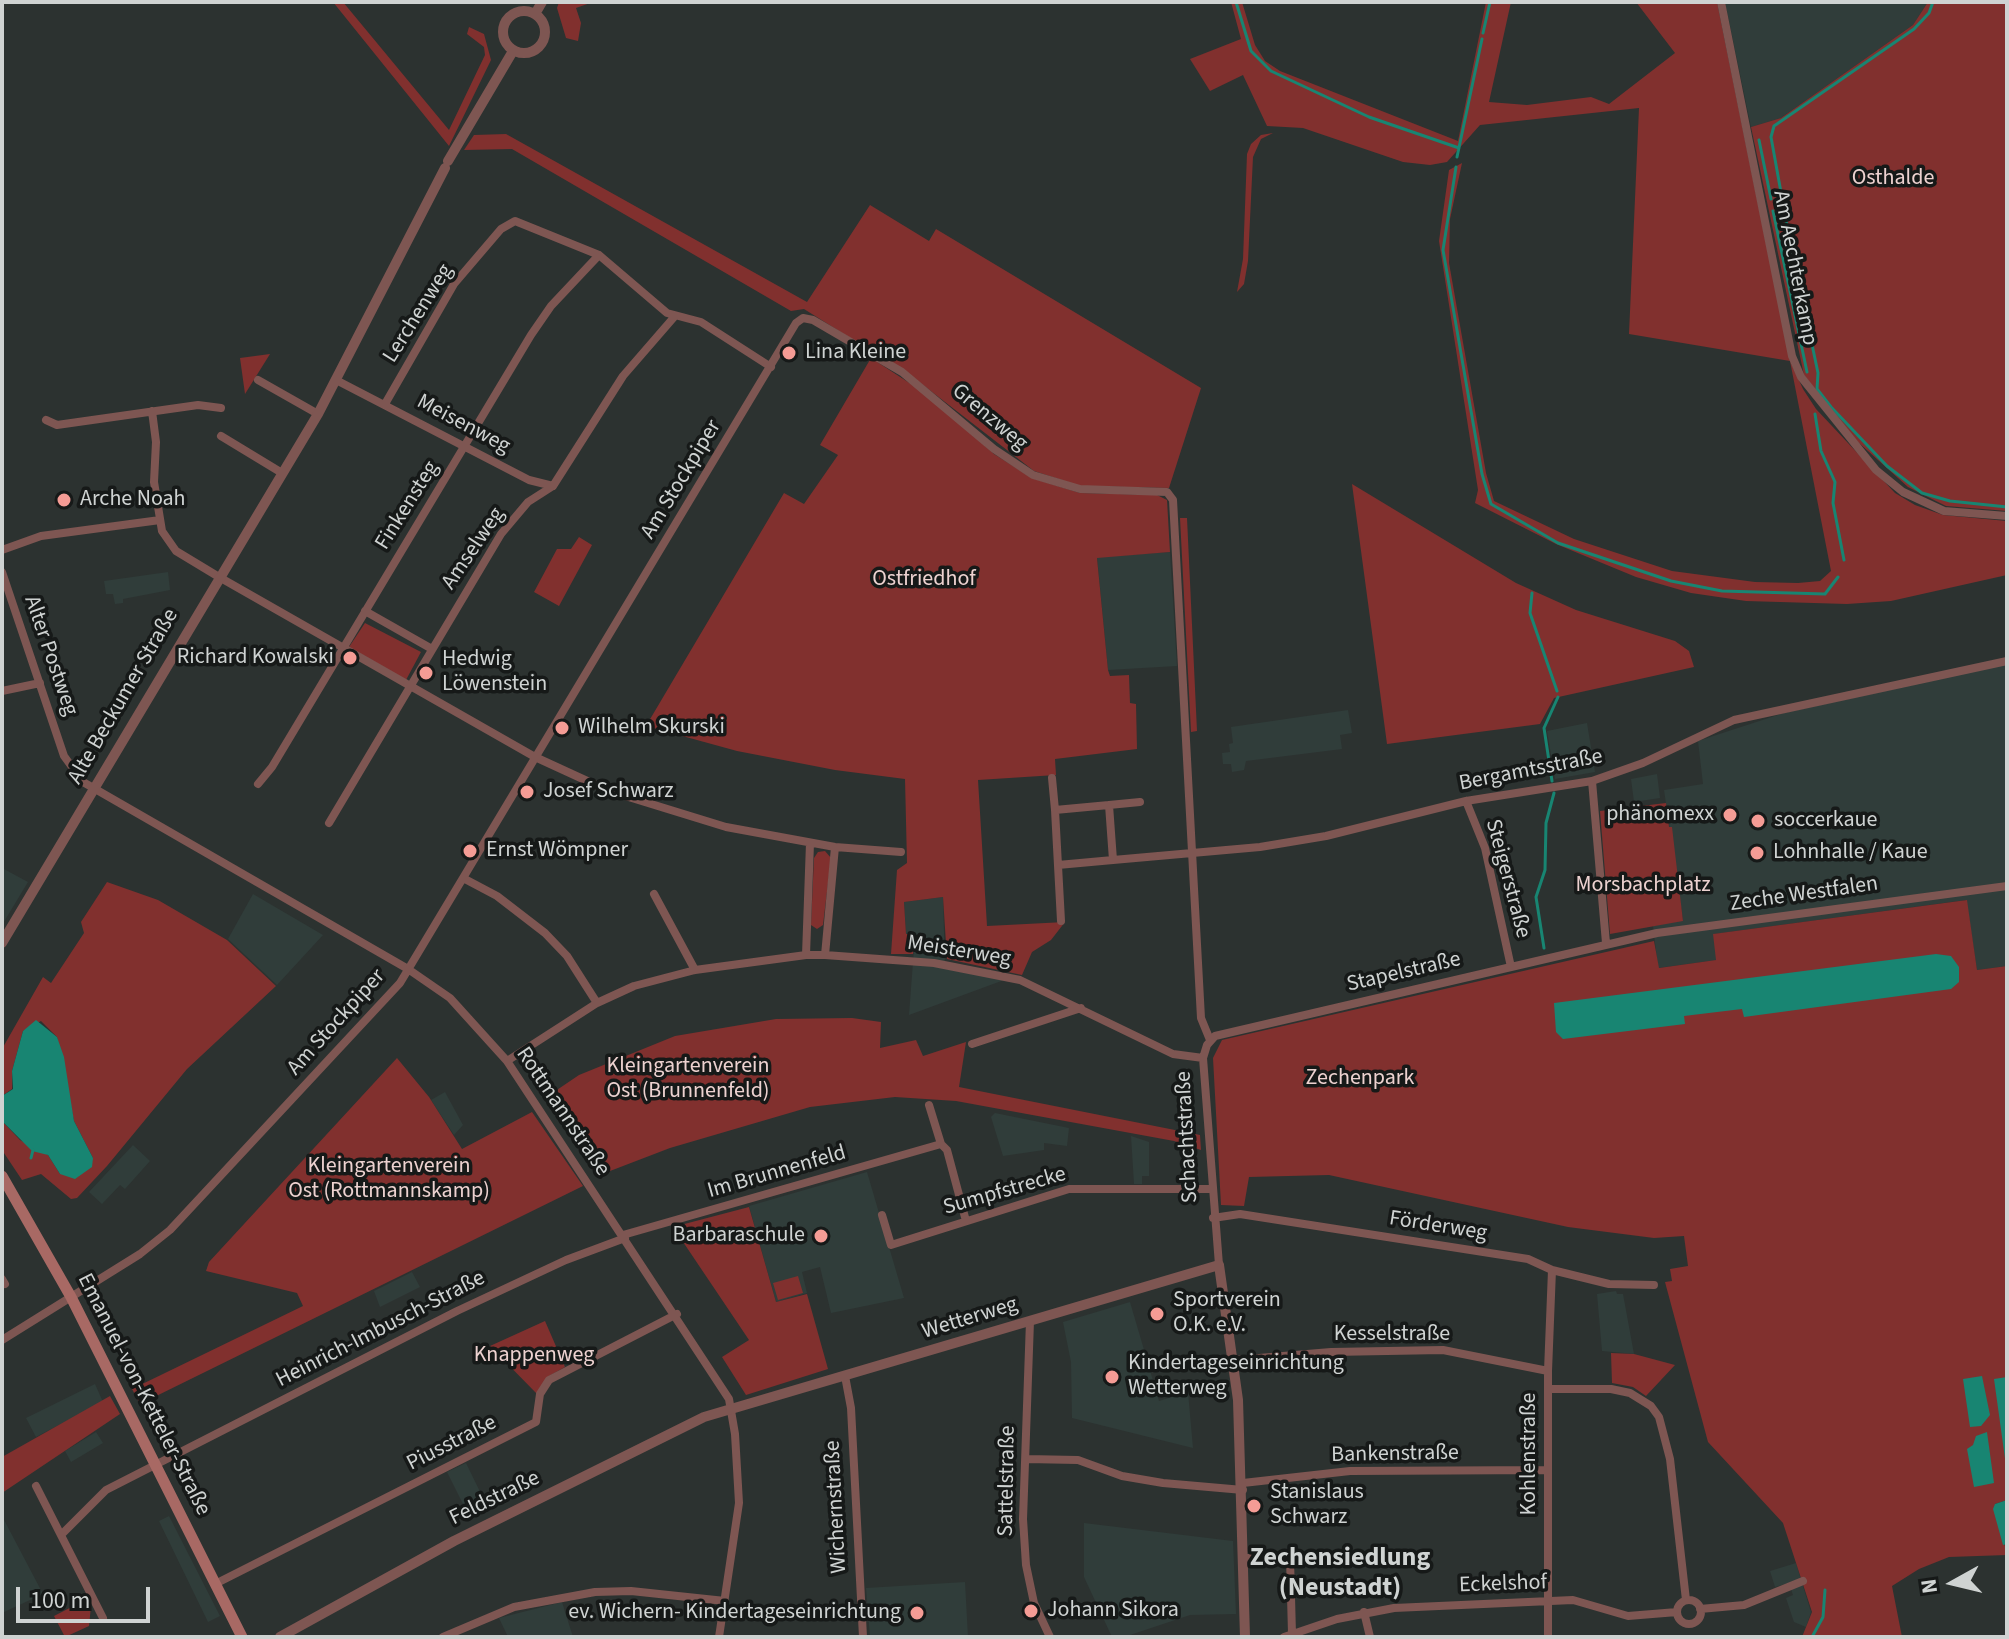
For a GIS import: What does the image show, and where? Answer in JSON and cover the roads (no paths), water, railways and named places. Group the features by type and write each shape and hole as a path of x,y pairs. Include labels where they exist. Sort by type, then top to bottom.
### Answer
{"main road":[{"name":"Emanuel-von-Ketteler-Straße","path":"2,1176 71,1297 242,1637"}],"street":[{"path":"535,14 542,2"},
{"name":"Am Aechterkamp","path":"1721,2 1792,356 1801,377 1876,470 1903,492 1944,511 2007,516"},
{"path":"521,11 535,14 544,25 542,45 526,54 513,51 503,37 508,19 521,11"},
{"name":"Alte Beckumer Straße","path":"2,943 318,414 447,164 513,51"},
{"name":"Lerchenweg","path":"385,404 454,284 505,225 520,222 599,255 675,316 701,322 771,367"},
{"name":"Finkensteg","path":"258,784 272,767 544,316 599,255"},
{"name":"Amselweg","path":"329,823 501,534 528,502 553,486 623,376 675,316"},
{"name":"Am Stockpiper","path":"2,1340 140,1254 170,1230 400,983 796,323 803,318"},
{"name":"Grenzweg","path":"803,318 813,320 902,372 994,449 1033,475 1080,489 1170,494"},
{"path":"258,380 318,414"},
{"name":"Meisenweg","path":"336,380 529,480 553,486"},
{"path":"46,420 57,425 198,405 221,408"},
{"path":"152,411 156,442 154,482 166,541 176,551 219,577 535,757 609,791 670,812 810,843 901,852"},
{"path":"221,436 282,473"},
{"path":"528,502 529,480"},
{"name":"Schachtstraße","path":"1170,494 1175,509 1201,1018 1210,1040 1203,1058 1213,1218 1235,1360 1243,1486 1245,1637"},
{"path":"2,550 41,536 160,520"},
{"name":"Alter Postweg","path":"2,572 64,756 72,770 93,789"},
{"path":"365,611 432,649"},
{"name":"Bergamtsstraße","path":"1058,865 1193,855 1326,836 1466,801 1592,781 1643,763 1734,720 2007,661"},
{"path":"2,691 40,683"},
{"path":"1052,778 1061,921"},
{"path":"1592,781 1606,943"},
{"name":"Rottmannstraße","path":"93,789 408,969 450,998 507,1061 677,1314 724,1387 732,1408 739,1503 719,1637"},
{"name":"Steigerstraße","path":"1466,801 1485,848 1511,967"},
{"path":"1055,810 1140,802"},
{"path":"1109,805 1113,860"},
{"path":"806,955 810,843"},
{"path":"825,955 835,847"},
{"path":"463,878 510,905 545,933 567,956 597,1003"},
{"name":"Zeche Westfalen","path":"1606,943 1657,933 2007,886"},
{"path":"654,894 695,970"},
{"name":"Stapelstraße","path":"1210,1040 1222,1033 1606,943"},
{"name":"Meisterweg","path":"507,1061 597,1003 634,986 695,970 806,955 978,970 1020,980 1173,1054 1203,1058"},
{"path":"972,1044 1081,1008"},
{"path":"929,1105 941,1144 947,1150 966,1221"},
{"name":"Im Brunnenfeld","path":"624,1236 941,1144"},
{"name":"Sumpfstrecke","path":"882,1215 891,1245 1069,1189 1211,1189"},
{"name":"Förderweg","path":"1213,1218 1240,1214 1255,1216 1528,1259 1552,1270 1609,1284 1654,1285"},
{"name":"Heinrich-Imbusch-Straße","path":"62,1534 106,1490 457,1311 624,1236"},
{"name":"Wetterweg","path":"732,1408 1219,1265"},
{"name":"Kohlenstraße","path":"1548,1637 1548,1371 1552,1270"},
{"name":"Piusstraße","path":"215,1584 536,1422 540,1394 549,1380 677,1314"},
{"name":"Sattelstraße","path":"1030,1321 1026,1565 1034,1603 1050,1637"},
{"name":"Kesselstraße","path":"1235,1360 1331,1352 1443,1350 1548,1371"},
{"name":"Wichernstraße","path":"845,1376 851,1408 863,1637"},
{"path":"1548,1389 1611,1389 1630,1393 1651,1406 1659,1417 1670,1459 1686,1600 1677,1612 1679,1619 1690,1624"},
{"name":"Feldstraße","path":"280,1637 454,1541 704,1417 732,1408"},
{"name":"Bankenstraße","path":"1026,1459 1078,1460 1122,1476 1219,1490 1350,1471 1548,1470"},
{"path":"36,1486 103,1618"},
{"path":"1245,1558 1290,1558 1288,1636"},
{"path":"1700,1609 1744,1605 1803,1581"},
{"path":"443,1637 514,1607 595,1592 631,1591 725,1601"},
{"name":"Eckelshof","path":"1288,1636 1364,1612 1573,1600 1628,1616 1677,1612"},
{"path":"1686,1600 1693,1600 1700,1609 1699,1617 1690,1624"},
{"path":"1364,1612 1370,1637"},
{"path":"1690,1624 1691,1637"}],"waterway":[{"path":"1236,2 1251,51 1271,71 1369,117 1459,148"},
{"path":"1483,33 1490,2"},
{"path":"1782,198 1771,137 1774,126 1914,29 1929,13 1933,2"},
{"path":"1457,157 1482,39"},
{"path":"1759,140 1771,199"},
{"path":"1456,167 1443,250 1482,474 1491,504 1558,543 1671,581 1722,591 1825,594 1838,577"},
{"path":"1773,211 1807,372"},
{"path":"1785,216 1818,373 1817,389 1887,466 1922,493 1950,501 2007,507"},
{"path":"1815,414 1821,451 1835,482 1833,503 1844,560"},
{"path":"1532,593 1530,613 1557,691"},
{"path":"1552,781 1544,728 1558,697"},
{"path":"1544,948 1536,897 1545,870 1546,823 1554,793"},
{"path":"31,1158 33,1150"},
{"path":"1812,1637 1823,1617 1825,1590"}],"place":[{"name":"Lina Kleine","path":"789,353"},
{"name":"Arche Noah","path":"64,500"},
{"name":"Richard Kowalski","path":"350,658"},
{"name":"Hedwig Löwenstein","path":"426,673"},
{"name":"Wilhelm Skurski","path":"562,728"},
{"name":"Josef Schwarz","path":"527,792"},
{"name":"phänomexx","path":"1730,815"},
{"name":"soccerkaue","path":"1758,821"},
{"name":"Ernst Wömpner","path":"470,851"},
{"name":"Lohnhalle / Kaue","path":"1757,853"},
{"name":"Barbaraschule","path":"821,1236"},
{"name":"Sportverein O.K. e.V.","path":"1157,1314"},
{"name":"Kindertageseinrichtung Wetterweg","path":"1112,1377"},
{"name":"Stanislaus Schwarz","path":"1254,1506"},
{"name":"Johann Sikora","path":"1031,1611"},
{"name":"ev. Wichern- Kindertageseinrichtung","path":"917,1613"}],"district":[{"name":"Zechensiedlung (Neustadt)","path":"1340,1574"}],"park label":[{"name":"Osthalde","path":"1893,179"},
{"name":"Ostfriedhof","path":"924,580"},
{"name":"Morsbachplatz","path":"1643,886"},
{"name":"Zechenpark","path":"1360,1079"},
{"name":"Kleingartenverein Ost (Brunnenfeld)","path":"688,1080"},
{"name":"Kleingartenverein Ost (Rottmannskamp)","path":"389,1180"},
{"name":"Knappenweg","path":"534,1356"}]}
